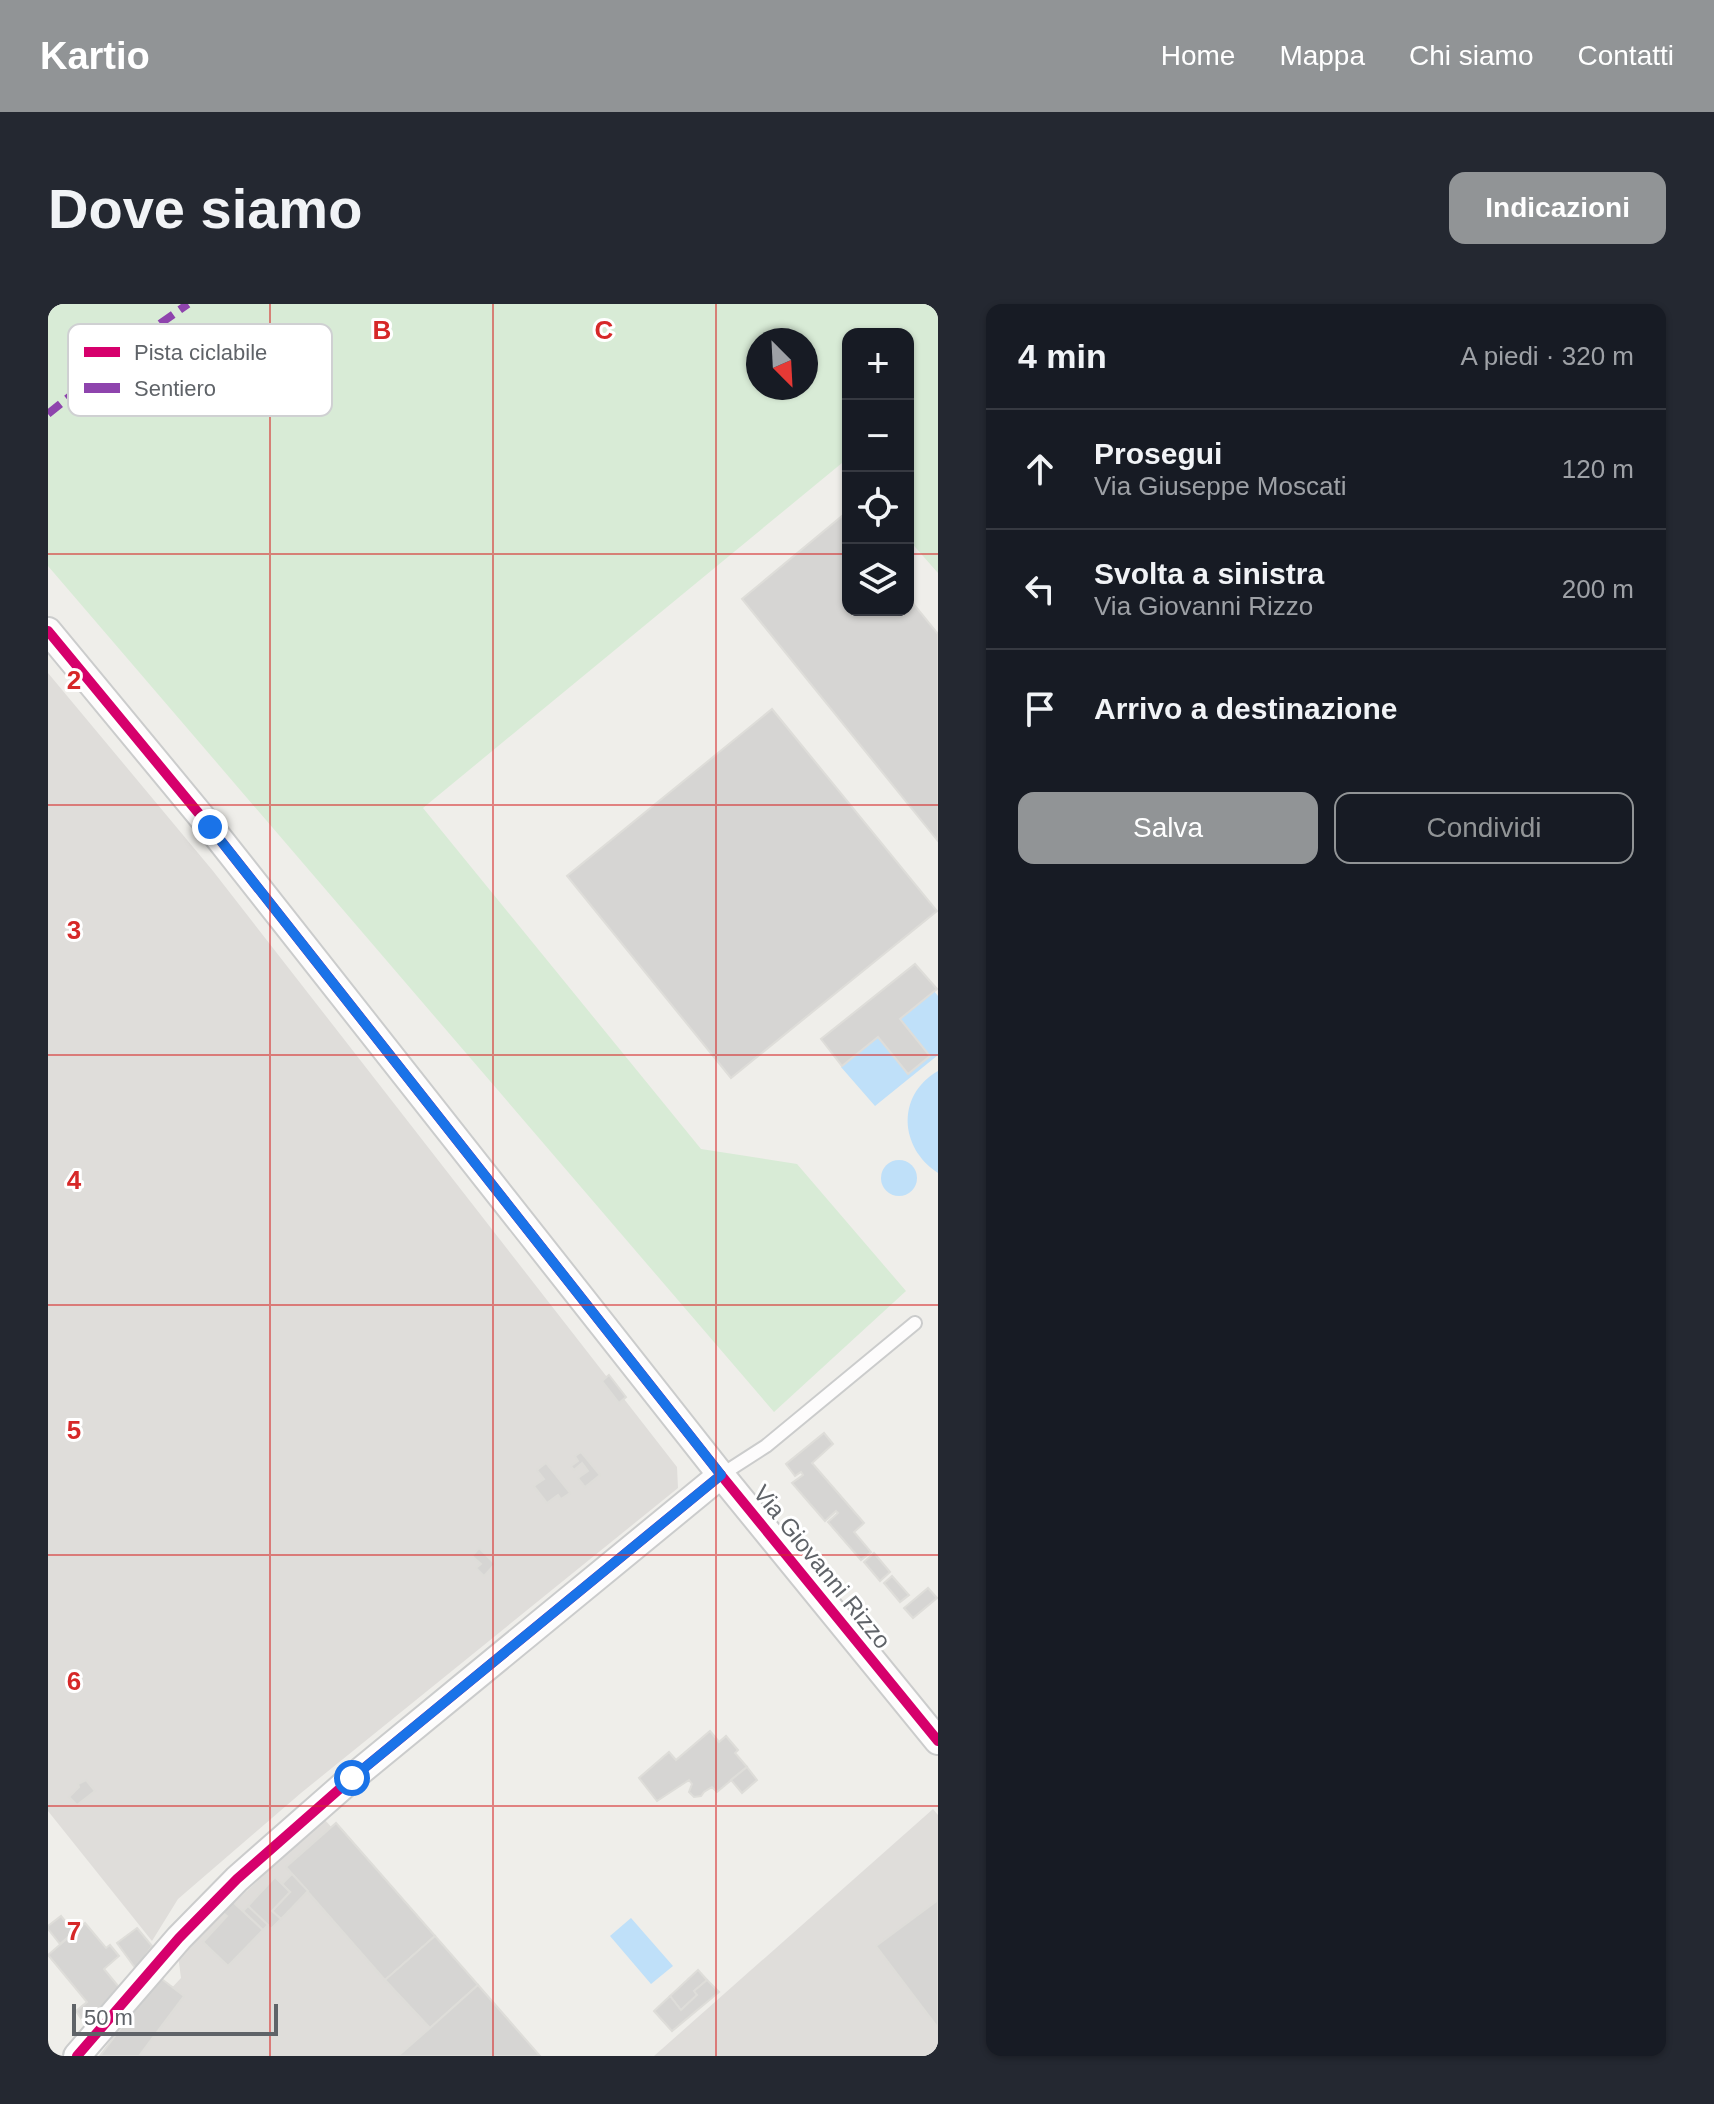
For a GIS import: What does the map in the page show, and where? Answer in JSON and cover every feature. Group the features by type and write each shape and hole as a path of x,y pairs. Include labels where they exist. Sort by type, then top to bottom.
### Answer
{"street":[{"name":"Via Giovanni Rizzo","path":"48,631 210,827 721,1475 938,1741"},
{"path":"77,2056 179,1938 237,1879 352,1778 721,1475"}],"lane":[{"path":"721,1475 766,1446 915,1323"}],"shaded area":[{"path":"48,673 213,871 677,1467 678,1488 301,1793 178,1899 152,1941 48,1811"},
{"path":"933,1809 938,1815 938,2056 654,2056"},
{"path":"324,1819 541,2056 108,2056 181,1978 178,1955"}],"green space":[{"path":"48,304 938,304 938,573 914,546 914,328 842,328 842,463 423,808 701,1149 797,1164 906,1291 774,1412 48,566"}],"water":[{"path":"934,991 938,996 938,1055 875,1106 841,1067 878,1037 909,1073 930,1056 900,1019"},
{"path":"938,1071 938,1173 916,1150 908,1122 909,1107 915,1094 924,1081"},
{"path":"899,1160 912,1165 917,1178 912,1191 899,1196 886,1191 881,1178 886,1165"},
{"path":"631,1918 673,1966 651,1984 610,1936"}],"building":[{"path":"842,516 842,616 914,616 914,604 938,634 938,841 742,599"},
{"path":"772,709 937,911 731,1078 567,876"},
{"path":"915,964 937,989 900,1019 930,1056 908,1074 878,1037 842,1066 821,1039"},
{"path":"609,1375 626,1397 619,1403 602,1381"},
{"path":"824,1433 833,1444 812,1463 864,1523 854,1532 871,1552 861,1560 828,1522 838,1513 836,1511 825,1521 792,1483 803,1475 801,1472 795,1476 786,1464"},
{"path":"581,1452 600,1475 585,1487 578,1478 588,1471 582,1463 574,1470 571,1466 578,1461 575,1456"},
{"path":"546,1463 570,1493 561,1499 558,1495 547,1503 534,1486 544,1479 537,1470"},
{"path":"479,1548 495,1564 484,1576 476,1568 481,1564 472,1556"},
{"path":"874,1553 890,1572 880,1581 864,1562"},
{"path":"892,1576 909,1595 900,1602 884,1583"},
{"path":"928,1588 937,1598 913,1618 904,1608"},
{"path":"710,1731 719,1742 726,1736 747,1767 717,1792 712,1787 701,1796 694,1797 689,1792 692,1784 689,1780 657,1801 639,1778 669,1752 676,1760"},
{"path":"747,1767 757,1780 742,1793 731,1780"},
{"path":"86,1780 95,1791 77,1805 69,1797 79,1787 78,1784"},
{"path":"336,1823 435,1936 385,1980 286,1867"},
{"path":"292,1874 308,1891 281,1919 272,1911 290,1892 282,1884"},
{"path":"275,1877 290,1892 272,1911 281,1919 271,1929 248,1906"},
{"path":"938,1900 938,2028 876,1946"},
{"path":"233,1902 263,1930 228,1966 203,1942 227,1916 222,1912"},
{"path":"248,1906 268,1925 263,1930 243,1911"},
{"path":"61,1916 74,1932 60,1944 48,1926"},
{"path":"85,1923 106,1948 110,1945 119,1956 104,1969 123,1992 88,2029 76,2011 87,2002 48,1955"},
{"path":"137,1928 152,1946 136,1969 117,1943"},
{"path":"435,1936 478,1985 430,2028 385,1980"},
{"path":"698,1970 707,1980 694,1991 697,1995 681,2010 670,1996"},
{"path":"159,1977 184,1996 139,2056 100,2056"},
{"path":"707,1980 719,1992 672,2031 654,2011 670,1996 681,2010 697,1995 694,1991"},
{"path":"478,1985 540,2056 398,2056 430,2028"}],"marked path":[{"path":"160,324 188,304"},
{"path":"48,414 68,398"}],"cycle path":[{"path":"48,631 210,827 721,1475 938,1741"},
{"path":"77,2056 179,1938 237,1879 352,1778 721,1475"}],"route":[{"path":"210,827 721,1475 352,1778"}]}
